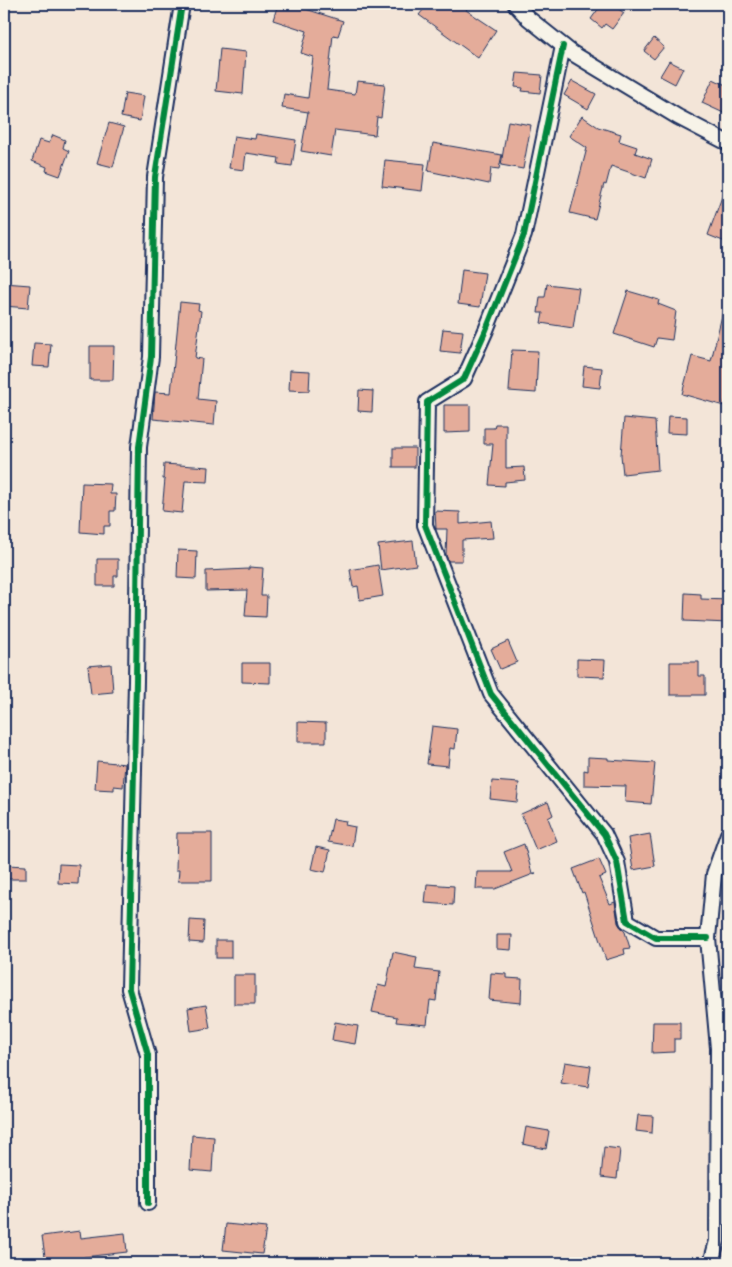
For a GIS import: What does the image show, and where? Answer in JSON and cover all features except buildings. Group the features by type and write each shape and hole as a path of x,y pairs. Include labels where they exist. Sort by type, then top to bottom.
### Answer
{"street":[{"path":"148,1203 148,1055 129,989 139,447 151,357 155,178 182,4"},
{"path":"515,4 528,18 563,46 678,118 728,143"},
{"path":"563,46 524,234 486,330 464,378 427,402 425,525 491,694 604,834 617,862 627,921 656,938 708,938"},
{"path":"711,1263 717,1241 718,1048 708,938 714,874 728,834"}],"cycle path":[{"path":"148,1203 148,1055 129,989 139,447 151,357 155,177 182,4"},
{"path":"563,46 524,235 464,379 427,402 425,525 491,694 604,834 617,862 627,921 656,938 708,938"}]}
